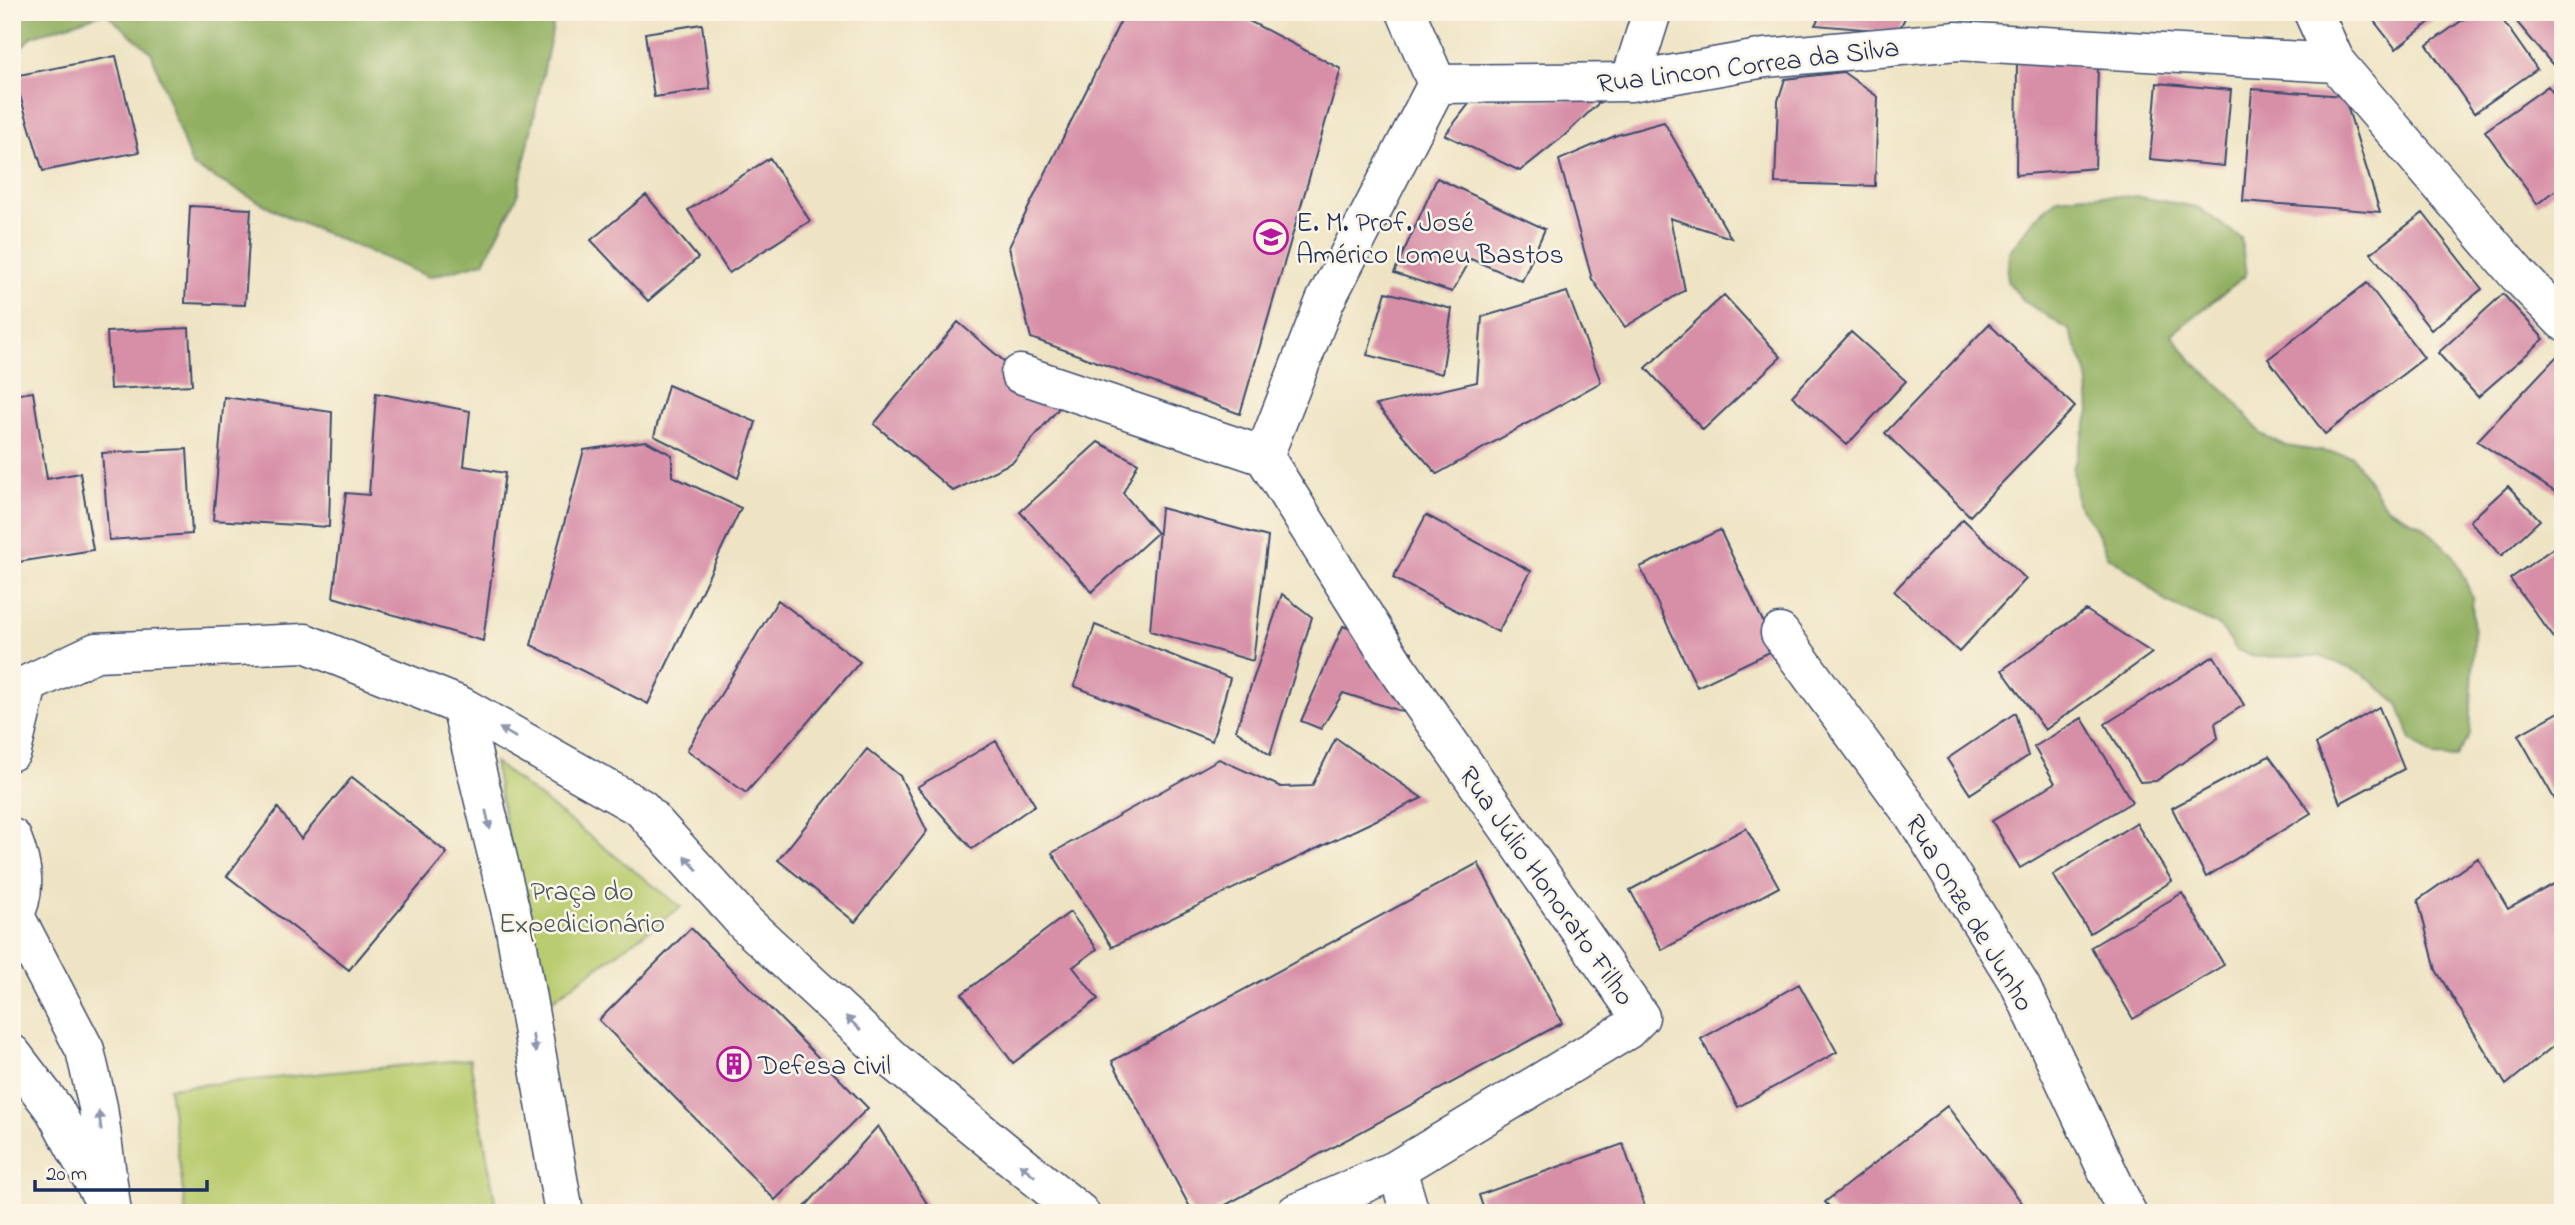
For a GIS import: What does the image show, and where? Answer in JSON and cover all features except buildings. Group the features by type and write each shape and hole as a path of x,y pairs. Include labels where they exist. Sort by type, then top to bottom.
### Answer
{"street":[{"path":"1020,374 1264,456 1325,301 1437,84 1406,12"},
{"path":"1630,82 1652,12"},
{"path":"2313,12 2336,63 2518,275 2563,321"},
{"name":"Rua Lincon Correa da Silva","path":"1437,84 1630,82 1765,58 1957,41 2336,63"},
{"name":"Rua Júlio Honorato Filho","path":"1264,456 1395,665 1640,1017 1627,1030 1397,1169 1296,1213"},
{"name":"Rua Onze de Junho","path":"1780,632 1917,820 2021,987 2127,1213"},
{"path":"12,751 20,691 96,652 305,643 461,706 641,808 746,924 895,1062 1080,1213"},
{"path":"461,706 515,929 564,1213"},
{"path":"12,838 22,863 23,890 14,918 85,1050 98,1107 111,1213"},
{"path":"12,1054 54,1110 111,1213"},
{"path":"1397,1169 1410,1213"}],"green space":[{"path":"12,12 551,12 553,27 517,197 484,262 429,277 292,219 192,166 151,52 105,13 33,36 12,56"},
{"path":"2085,195 2139,197 2197,207 2241,238 2246,275 2172,334 2193,362 2230,395 2261,434 2286,446 2352,456 2386,507 2423,526 2454,556 2472,596 2474,640 2470,735 2455,758 2434,757 2411,740 2398,704 2363,674 2320,656 2256,657 2237,650 2219,626 2166,602 2139,577 2108,556 2097,531 2077,503 2073,468 2090,412 2087,372 2069,330 2024,301 2007,281 2009,252 2036,217 2058,198"},
{"name":"Praça do Expedicionário","path":"494,762 681,907 541,1008"},
{"path":"470,1059 497,1213 186,1213 169,1088"}],"place":[{"name":"E. M. Prof. José Américo Lomeu Bastos","path":"1271,237"},
{"name":"Defesa civil","path":"734,1064"}]}
